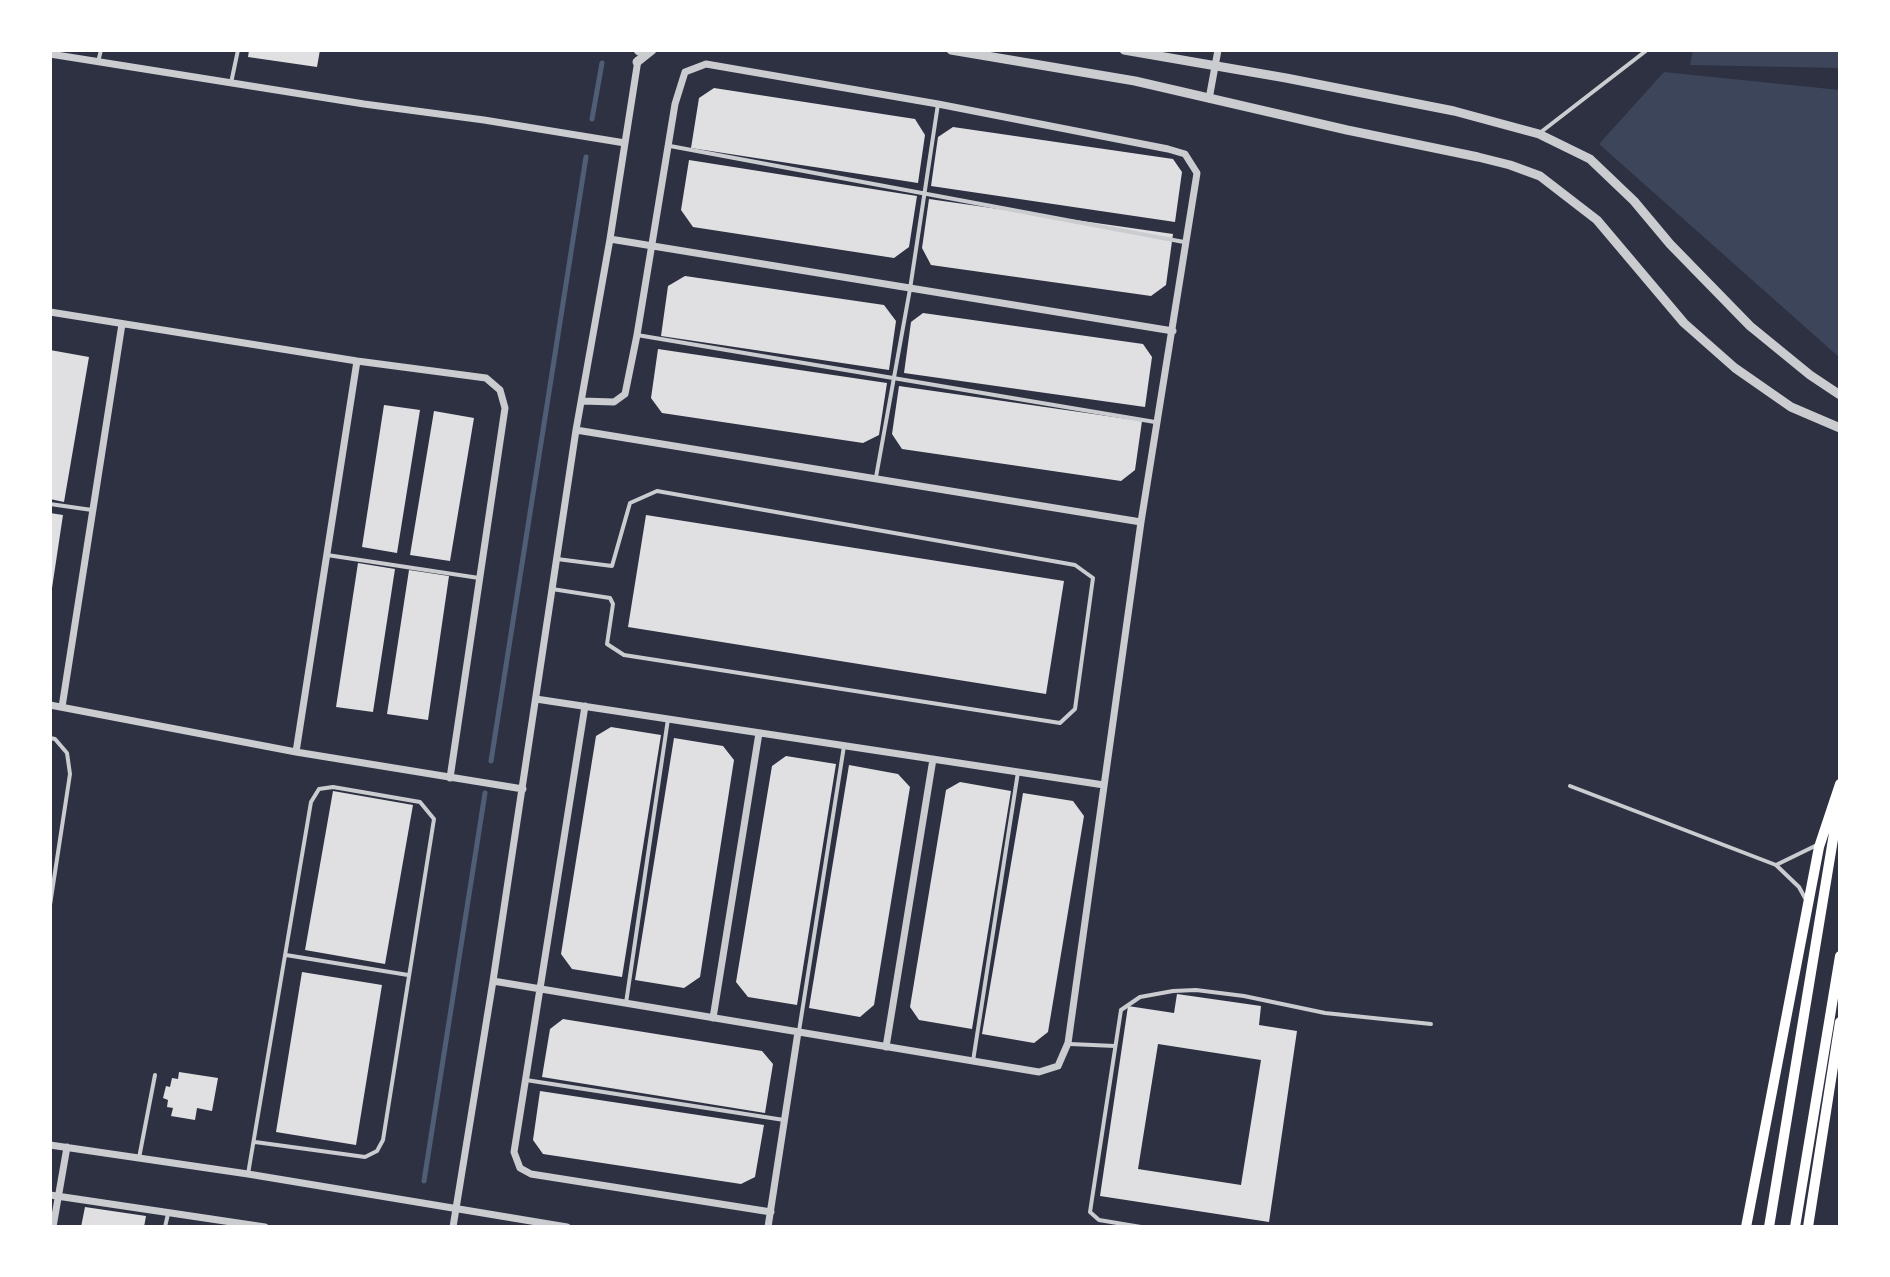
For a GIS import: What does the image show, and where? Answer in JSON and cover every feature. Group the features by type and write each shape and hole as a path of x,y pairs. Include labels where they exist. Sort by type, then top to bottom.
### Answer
{"main road":[{"path":"1746,1227 1820,843 1840,784"},
{"path":"1769,1227 1840,796"},
{"path":"1795,1227 1840,956"},
{"path":"1808,1227 1840,1022"}],"street":[{"path":"453,1227 576,430 610,239 638,53 652,50"},
{"path":"951,50 1135,81 1478,157 1540,176 1597,220 1684,323 1735,368 1791,407 1840,428"},
{"path":"1124,50 1454,111 1539,134 1590,159 1634,201 1670,244 1750,326 1840,395"},
{"path":"1209,99 1218,50"},
{"path":"50,54 625,143"},
{"path":"493,981 1039,1072 1058,1066 1068,1043 1141,522 1197,173 1185,154 1168,149 938,104 706,64 685,72 675,104 625,394 614,402 582,401"},
{"path":"610,239 1173,331"},
{"path":"50,312 357,361 486,378 500,390 505,408 450,778"},
{"path":"62,707 122,324"},
{"path":"296,752 357,361"},
{"path":"576,430 1141,522"},
{"path":"536,699 1104,785"},
{"path":"50,705 296,752 523,789"},
{"path":"585,706 514,1152 520,1168 531,1174 771,1212"},
{"path":"713,1018 759,733"},
{"path":"886,1047 933,759"},
{"path":"768,1227 798,1032"},
{"path":"50,1145 567,1227"},
{"path":"53,1227 54,1195 67,1147"},
{"path":"54,1195 265,1227"}],"lane":[{"path":"98,62 101,50"},
{"path":"231,83 238,50"},
{"path":"1539,134 1647,50"},
{"path":"876,480 910,289 938,104"},
{"path":"669,146 1187,242"},
{"path":"637,335 1159,423"},
{"path":"552,589 610,598 613,604 607,644 624,655 1060,723 1075,709 1093,578 1075,565 657,491 630,503 612,566 557,559"},
{"path":"50,504 94,511"},
{"path":"326,555 479,578"},
{"path":"626,1003 668,719"},
{"path":"50,738 55,739 67,753 70,774 50,905"},
{"path":"798,1032 844,746"},
{"path":"973,1061 1018,772"},
{"path":"1570,786 1776,865 1799,887 1808,904"},
{"path":"248,1174 311,802 319,789 333,787 420,802 434,819 383,1140 377,1151 365,1157 255,1142"},
{"path":"1776,865 1820,843"},
{"path":"286,955 408,975"},
{"path":"1141,1227 1099,1220 1090,1212 1121,1010 1140,997 1196,990 1244,996 1325,1013 1431,1024"},
{"path":"1068,1043 1115,1046"},
{"path":"139,1158 155,1075"},
{"path":"526,1080 785,1120"},
{"path":"165,1227 168,1212"}],"shaded area":[{"path":"1693,50 1840,50 1840,68 1690,65"},
{"path":"1664,72 1840,90 1840,358 1599,144"}],"building":[{"path":"249,50 320,50 317,67 248,57"},
{"path":"714,88 915,119 925,135 918,183 691,148 699,98"},
{"path":"953,127 1173,159 1182,172 1175,222 931,186 938,137"},
{"path":"689,160 917,196 909,247 894,258 693,227 681,210"},
{"path":"929,199 1173,234 1166,285 1151,296 931,265 922,248"},
{"path":"685,276 884,305 896,321 889,370 661,336 668,286"},
{"path":"923,313 1143,344 1152,357 1145,407 904,373 911,322"},
{"path":"658,349 887,383 879,435 863,443 662,413 651,398"},
{"path":"50,350 89,357 64,502 50,499"},
{"path":"899,386 1142,421 1135,470 1121,481 902,449 892,434"},
{"path":"384,405 420,410 397,553 362,547"},
{"path":"434,411 474,418 450,561 410,555"},
{"path":"50,513 63,515 52,588 50,588"},
{"path":"646,515 1064,581 1046,694 628,627"},
{"path":"358,563 395,569 373,712 336,707"},
{"path":"409,570 449,576 428,720 387,714"},
{"path":"611,727 661,735 622,977 572,969 561,954 596,736"},
{"path":"674,738 723,746 734,760 700,977 684,988 635,980"},
{"path":"786,756 836,764 797,1005 748,997 736,982 772,766"},
{"path":"849,765 898,774 910,787 874,1005 860,1017 809,1008"},
{"path":"960,782 1011,791 972,1029 919,1020 910,1007 946,790"},
{"path":"333,791 413,805 385,964 305,950"},
{"path":"1023,793 1073,801 1084,816 1048,1032 1034,1043 982,1034"},
{"path":"302,972 382,985 356,1145 276,1132"},
{"path":"1177,994 1261,1006 1259,1025 1297,1031 1269,1222 1100,1196 1128,1006 1174,1013","holes":["1158,1044 1261,1060 1241,1185 1138,1169"]},
{"path":"563,1019 762,1051 773,1064 765,1113 542,1077 550,1029"},
{"path":"179,1072 218,1078 212,1111 197,1108 195,1120 171,1116 173,1108 167,1107 168,1100 163,1098 166,1086 170,1087 172,1078 178,1079"},
{"path":"540,1091 764,1125 755,1177 741,1184 543,1154 533,1140"},
{"path":"85,1207 146,1216 144,1227 81,1227"}],"waterway":[{"path":"592,119 602,63"},
{"path":"491,761 586,157"},
{"path":"424,1181 485,793"}]}
